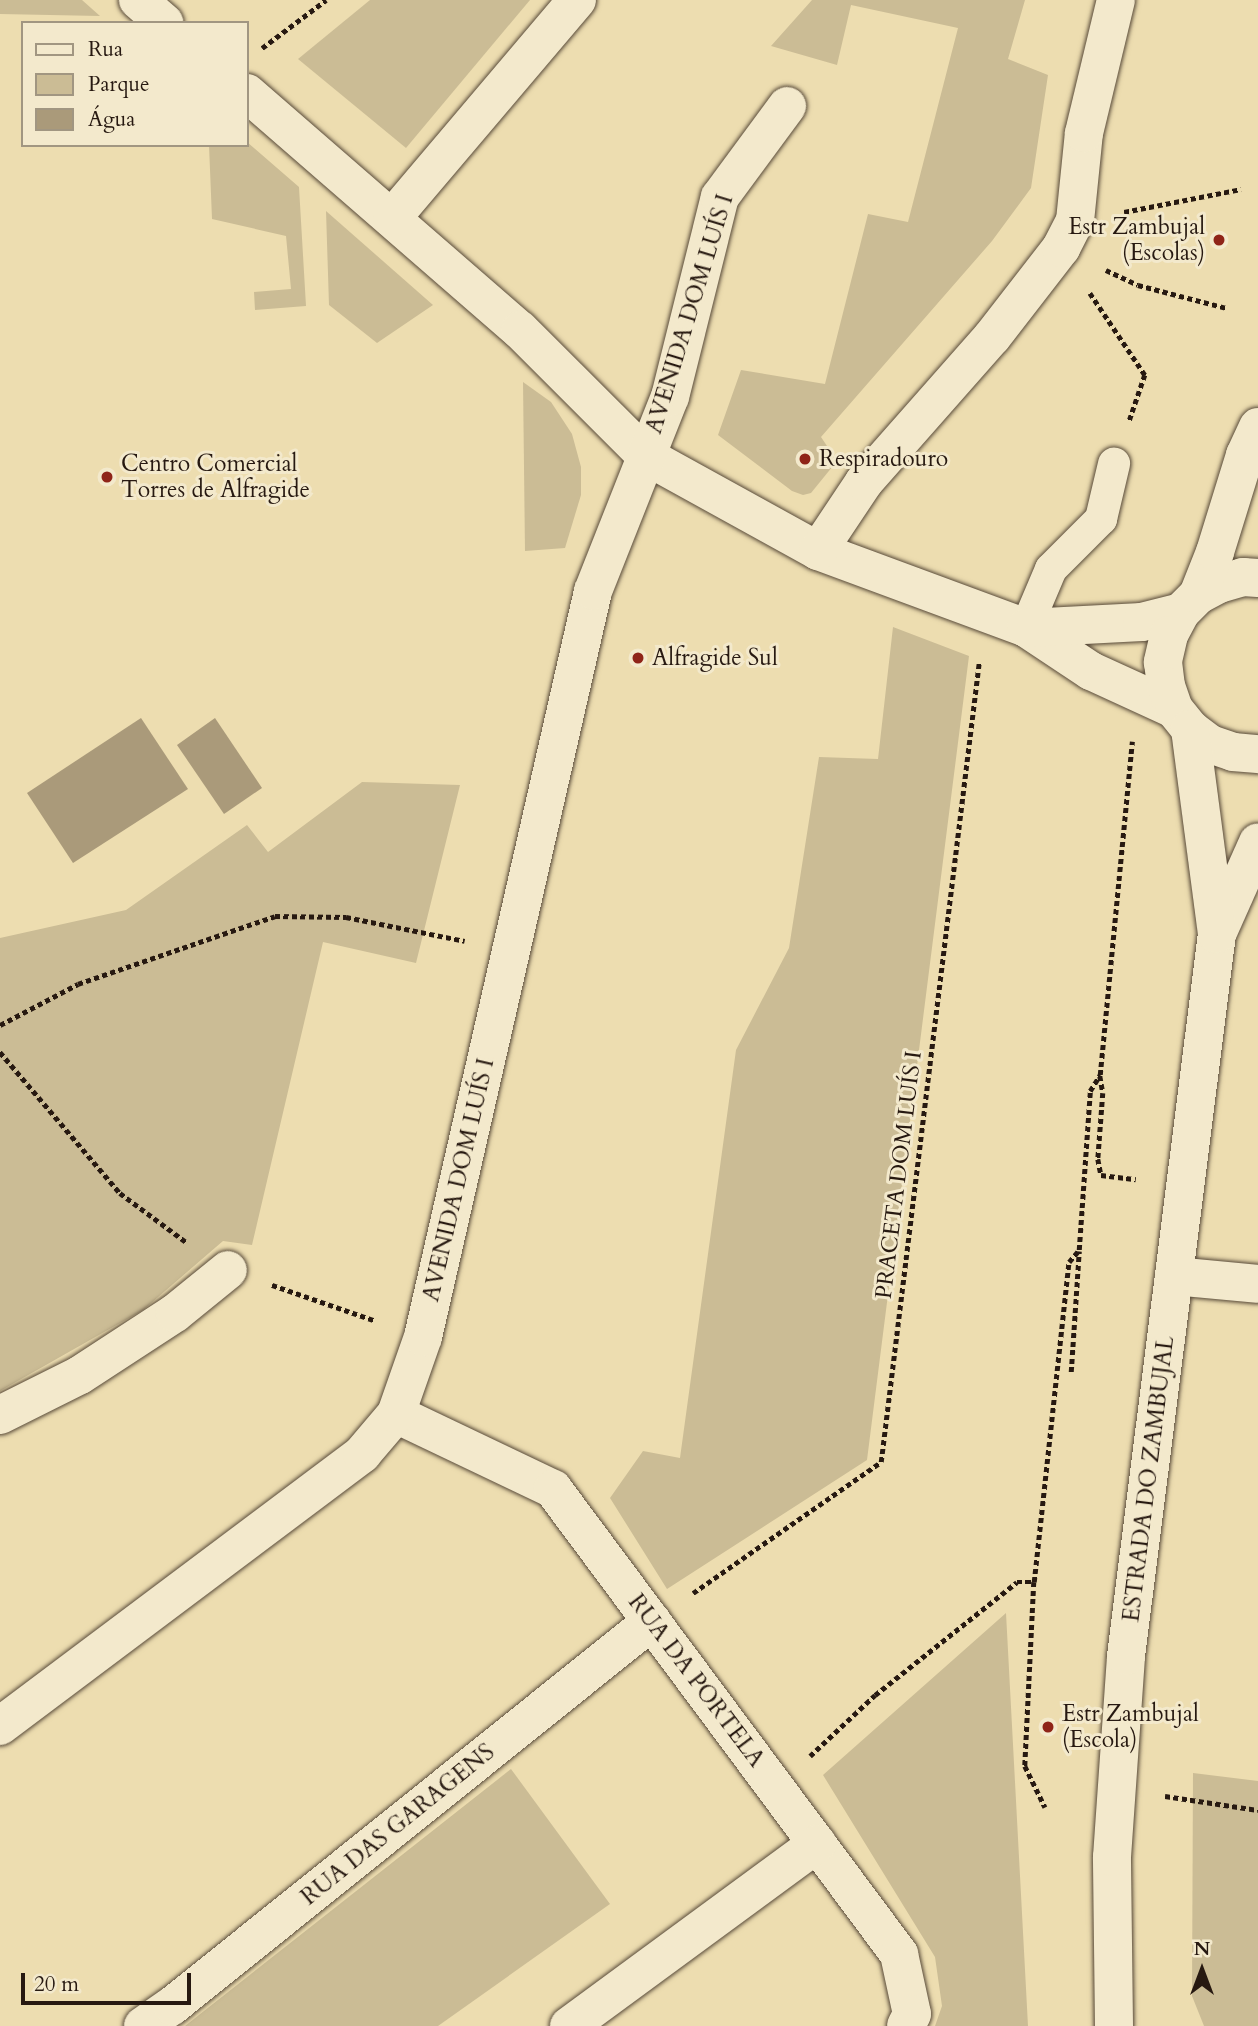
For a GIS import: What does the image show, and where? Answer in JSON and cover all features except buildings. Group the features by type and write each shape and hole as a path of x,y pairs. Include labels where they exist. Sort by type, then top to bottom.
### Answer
{"street":[{"path":"138,0 162,21"},
{"path":"392,218 577,0"},
{"path":"818,551 864,482 992,337 1068,235 1084,132 1116,0"},
{"name":"AVENIDA DOM LUÍS I","path":"248,94 520,330 646,456 818,551 1026,628 1091,671 1182,719"},
{"name":"AVENIDA DOM LUÍS I","path":"0,1726 362,1454 396,1414 423,1337 593,591 670,397 720,197 786,106"},
{"name":"ESTRADA DO ZAMBUJAL","path":"1114,2026 1112,1857 1126,1656 1217,934 1182,719 1166,686 1163,662 1168,635 1190,603 1215,552 1245,454 1258,426"},
{"path":"1190,603 1219,583 1243,577 1258,578"},
{"name":"AVENIDA DOM LUÍS I","path":"1026,628 1142,622 1190,603"},
{"path":"1182,719 1210,744 1233,752 1258,754"},
{"name":"ESTRADA DO ZAMBUJAL","path":"1217,934 1258,842"},
{"path":"0,1415 80,1375 175,1313 228,1270"},
{"path":"1174,1276 1258,1284"},
{"name":"RUA DA PORTELA","path":"396,1414 554,1489 899,1954 912,2014 906,2026"},
{"name":"RUA DAS GARAGENS","path":"143,2026 172,2006 652,1621"},
{"path":"569,2026 817,1844"}],"lane":[{"path":"1026,628 1051,569 1101,520 1114,464"}],"path":[{"path":"257,52 326,0"},
{"path":"1068,235 1241,189"},
{"path":"1068,235 1138,285 1226,308"},
{"path":"1068,235 1145,375 1114,464"},
{"name":"PRACETA DOM LUÍS I","path":"652,1621 881,1462 985,615"},
{"path":"1098,1159 1103,1093 1100,1075 1129,748"},
{"path":"0,1025 78,984 275,916 345,917 512,950"},
{"path":"0,1052 120,1193 228,1270 423,1337"},
{"path":"1071,1372 1090,1091 1100,1075"},
{"path":"1045,1807 1025,1766 1034,1581 1069,1262 1079,1250"},
{"path":"823,1744 875,1695 1017,1581 1034,1581"},
{"path":"1186,1798 1258,1810"}],"green space":[{"path":"0,0 82,0 100,16 0,14"},
{"path":"370,0 530,0 406,148 298,59"},
{"path":"812,0 1025,0 1008,59 1048,75 1031,188 992,241 821,437 837,461 811,493 803,495 792,491 718,435 741,370 825,384 868,214 908,222 958,28 851,5 837,65 771,46"},
{"path":"248,143 299,187 306,306 255,310 254,292 291,289 286,236 212,219 209,147 248,147"},
{"path":"326,211 433,305 377,343 329,305"},
{"path":"523,382 551,402 572,434 581,467 581,495 565,548 525,551"},
{"path":"893,627 969,656 867,1460 667,1589 610,1498 643,1451 680,1458 736,1050 789,948 819,757 878,759"},
{"path":"362,782 460,785 416,963 323,942 252,1245 223,1241 143,1310 0,1391 0,938 126,910 247,825 268,852"},
{"path":"1006,1613 1028,2026 935,2026 942,2006 935,1957 823,1775"},
{"path":"511,1769 610,1904 438,2026 185,2026"},
{"path":"1193,1773 1258,1781 1258,2026 1204,2026 1192,1996"}],"water":[{"path":"141,718 188,789 73,863 27,793"},
{"path":"215,718 262,788 224,814 177,745"}],"place":[{"name":"Estr Zambujal (Escolas)","path":"1219,240"},
{"name":"Respiradouro","path":"805,459"},
{"name":"Centro Comercial Torres de Alfragide","path":"107,477"},
{"name":"Alfragide Sul","path":"638,658"},
{"name":"Estr Zambujal (Escola)","path":"1048,1727"}]}
